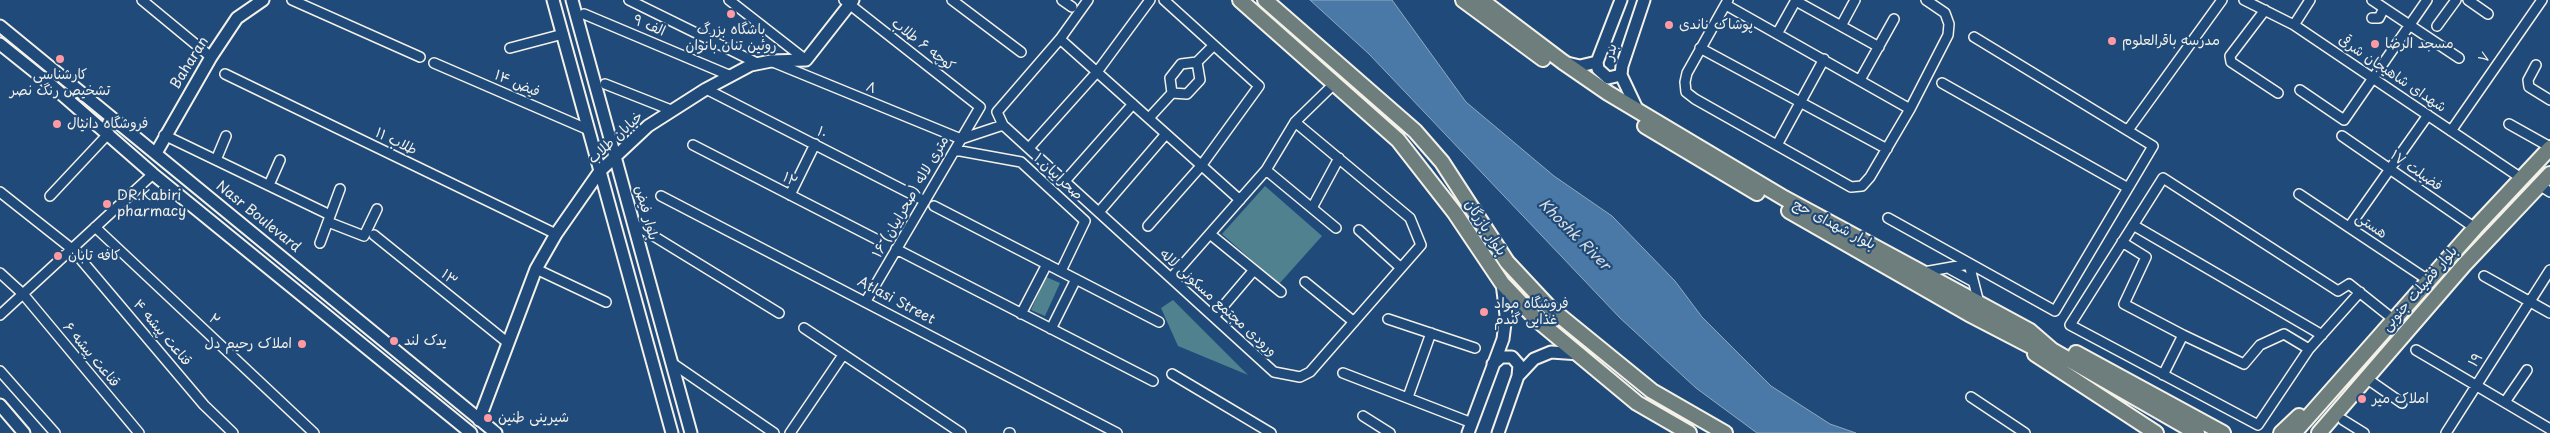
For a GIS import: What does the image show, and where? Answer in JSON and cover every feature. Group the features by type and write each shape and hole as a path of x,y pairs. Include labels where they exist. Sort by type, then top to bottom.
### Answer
{"main road":[{"name":"بلوار بازرگان","path":"1240,0 1398,140 1455,213 1502,283 1536,319 1637,403 1688,433"},
{"name":"بلوار بازرگان","path":"1265,0 1415,131 1442,162 1507,262 1550,308 1652,391 1725,433"},
{"name":"بلوار شهدای حج","path":"1464,0 1561,72 1729,177 2052,350 2197,433"},
{"name":"بلوار شهدای حج","path":"1481,0 1563,62 1638,111 1776,193 1979,303 2042,351 2178,433"},
{"name":"بلوار فضیلت جنوبی","path":"2294,433 2474,228 2550,148"},
{"name":"بلوار فضیلت جنوبی","path":"2319,433 2388,352 2544,188 2550,174"},
{"path":"2026,337 2043,361 2156,433"},
{"path":"2026,337 2057,343 2223,433"},
{"path":"2374,341 2380,349 2388,352"},
{"path":"2281,433 2317,398 2346,374"}],"street":[{"path":"142,0 211,57"},
{"name":"Baharan","path":"156,153 164,135 237,18 263,0"},
{"path":"292,0 420,57"},
{"path":"553,0 672,433"},
{"name":"بلوار فیض","path":"572,0 691,433"},
{"name":"۸","path":"629,0 765,62 961,139"},
{"path":"729,0 806,60 849,2"},
{"path":"952,0 1021,52"},
{"path":"1062,0 1072,7"},
{"path":"961,139 1003,124 997,112 1060,39 1088,0"},
{"path":"1029,148 1097,72 1150,0"},
{"path":"1148,226 1202,166 1259,86 1164,0"},
{"name":"بدر","path":"1563,62 1580,66 1597,62 1621,0"},
{"name":"بدر","path":"1638,111 1621,76 1622,66 1644,0"},
{"path":"1777,34 1796,0 1879,47"},
{"path":"1841,26 1855,0"},
{"path":"1910,109 1777,34 1727,2 1700,48 1687,73 1685,82 1686,92 1695,100 1851,187 1862,186 1910,109 1948,35 1949,24 1945,14 1926,0"},
{"path":"2128,130 2222,0"},
{"name":"شهدای شاهیجان شرقی","path":"2244,0 2294,25 2521,178"},
{"path":"2294,25 2310,0"},
{"path":"2372,0 2459,58"},
{"path":"2300,90 2344,120 2427,0"},
{"path":"2437,26 2456,0"},
{"path":"2468,0 2488,14"},
{"name":"۷","path":"2451,131 2542,0"},
{"name":"کوچه ۶ طلاب","path":"849,2 980,107"},
{"path":"2372,18 2375,20 2379,18 2384,8"},
{"path":"2265,10 2230,56 2230,59 2278,94"},
{"name":"۹ الف","path":"584,14 731,76"},
{"path":"1860,80 1894,19"},
{"name":"Nasr Boulevard","path":"0,26 59,73 123,129 156,153 496,433"},
{"path":"510,48 562,34"},
{"path":"1888,218 2055,311 2153,146 1974,37"},
{"path":"1060,39 1240,200"},
{"path":"0,44 109,133 154,174 471,433"},
{"path":"1172,93 1170,78 1181,64 1197,62 1213,46"},
{"path":"1700,48 1886,149"},
{"name":"خیابان طلاب","path":"479,420 536,269 556,234 600,171 648,126 706,89 751,65 765,62 806,60"},
{"path":"1777,146 1824,60"},
{"path":"1172,93 1187,94 1200,80 1197,62"},
{"path":"1597,62 1602,75 1608,78 1621,76"},
{"name":"فیض ۱۴","path":"434,63 589,130"},
{"path":"2536,65 2527,83 2529,87 2550,100"},
{"path":"50,84 59,73"},
{"name":"طلاب ۱۱","path":"225,74 556,234"},
{"path":"1171,278 1266,170 1295,122 1335,83"},
{"path":"1942,83 2128,188"},
{"path":"605,84 671,110"},
{"name":"۱۰","path":"706,89 925,201"},
{"path":"1149,118 1172,93"},
{"path":"1065,181 1133,104"},
{"name":"۱۶ متری لاله (صحراییان)","path":"866,301 980,107"},
{"path":"2349,227 2428,115"},
{"name":"ورودی مجتمع مسکونی لاله","path":"1003,124 1274,372 1300,377 1310,372 1421,246 1410,218 1295,122"},
{"path":"2508,124 2550,148"},
{"path":"50,196 109,133"},
{"path":"1099,212 1166,134"},
{"path":"164,135 269,185 364,236 377,209"},
{"path":"216,160 226,136"},
{"name":"فضیلت ۱۷","path":"2342,136 2474,228"},
{"path":"790,195 815,144"},
{"name":"۱۲","path":"692,145 876,239"},
{"name":"صحراییان ۱","path":"955,150 1021,162 1085,222 1061,271"},
{"path":"1312,208 1339,158"},
{"path":"269,185 280,160"},
{"path":"1266,170 1336,228"},
{"path":"0,315 154,174"},
{"path":"2360,292 2309,349 2258,426 2070,325 2162,178 2338,291 2349,284 2360,292 2394,319"},
{"path":"320,243 340,189"},
{"name":"قناعت پیشه ۴","path":"0,192 72,249 204,405 233,433"},
{"name":"هستی","path":"2300,194 2428,280"},
{"name":"Atlasi Street","path":"661,196 1117,433"},
{"path":"934,206 1159,322"},
{"path":"634,224 779,313"},
{"path":"2133,225 2322,335"},
{"name":"۲","path":"96,227 314,433"},
{"path":"1359,230 1401,268"},
{"path":"1210,234 1281,292"},
{"name":"۱۳","path":"374,235 508,343"},
{"path":"2122,242 2146,257 2124,304 2244,364 2260,345 2284,334 2309,349"},
{"path":"896,249 1153,381"},
{"path":"1021,314 1046,264"},
{"path":"1921,272 1950,269 1969,264"},
{"path":"1969,264 1979,303"},
{"path":"536,269 606,302"},
{"path":"1950,269 1972,281"},
{"path":"1214,317 1254,270"},
{"path":"2530,302 2550,270"},
{"name":"قناعت پیشه ۶","path":"0,273 23,294 139,433"},
{"path":"2484,276 2550,313"},
{"path":"1051,329 1076,279"},
{"path":"1305,282 1354,322"},
{"path":"1343,373 1408,396 1470,428 1503,339 1506,315 1502,283"},
{"name":"۱۹","path":"2446,433 2530,302"},
{"path":"335,320 344,308"},
{"path":"1388,319 1475,348"},
{"path":"804,328 960,433"},
{"path":"1408,396 1431,333"},
{"path":"2164,375 2183,335"},
{"path":"2416,350 2550,429"},
{"path":"1518,376 1534,359 1551,352 1580,354"},
{"path":"790,433 844,355"},
{"path":"1493,364 1501,357 1512,357 1519,365 1518,376 1498,433"},
{"path":"672,363 774,433"},
{"path":"2505,402 2527,370"},
{"path":"0,371 55,433"},
{"path":"1172,374 1271,433"},
{"path":"2366,378 2402,403"},
{"path":"1971,397 2025,433"},
{"path":"0,406 24,433"},
{"path":"1364,416 1390,433"},
{"path":"2342,420 2364,433"}],"green space":[{"path":"1265,186 1322,236 1279,284 1222,234"},
{"path":"1046,277 1060,283 1045,316 1031,310"},
{"path":"1173,300 1248,375 1178,346 1161,308"}],"water":[{"name":"Khoshk River","path":"1310,0 1392,0 1466,102 1554,176 1612,216 1675,281 1702,317 1771,386 1830,424 1856,433 1757,433 1696,388 1620,318 1369,54"}],"place":[{"name":"باشگاه بزرگ روئین تنان بانوان","path":"731,14"},
{"name":"پوشاک ناندی","path":"1669,25"},
{"name":"مدرسه باقرالعلوم","path":"2112,41"},
{"name":"مسجد الرضا","path":"2375,44"},
{"name":"کارشناسی تشخیص رنگ نصر","path":"60,59"},
{"name":"فروشگاه دانیال","path":"57,124"},
{"name":"DR.Kabiri pharmacy","path":"107,204"},
{"name":"کافه تابان","path":"58,256"},
{"name":"فروشگاه مواد غذایی گندم","path":"1484,312"},
{"name":"یدک لند","path":"394,341"},
{"name":"املاک رحیم دل","path":"302,344"},
{"name":"املاک میر","path":"2362,399"},
{"name":"شیرینی طنین","path":"488,418"}]}
